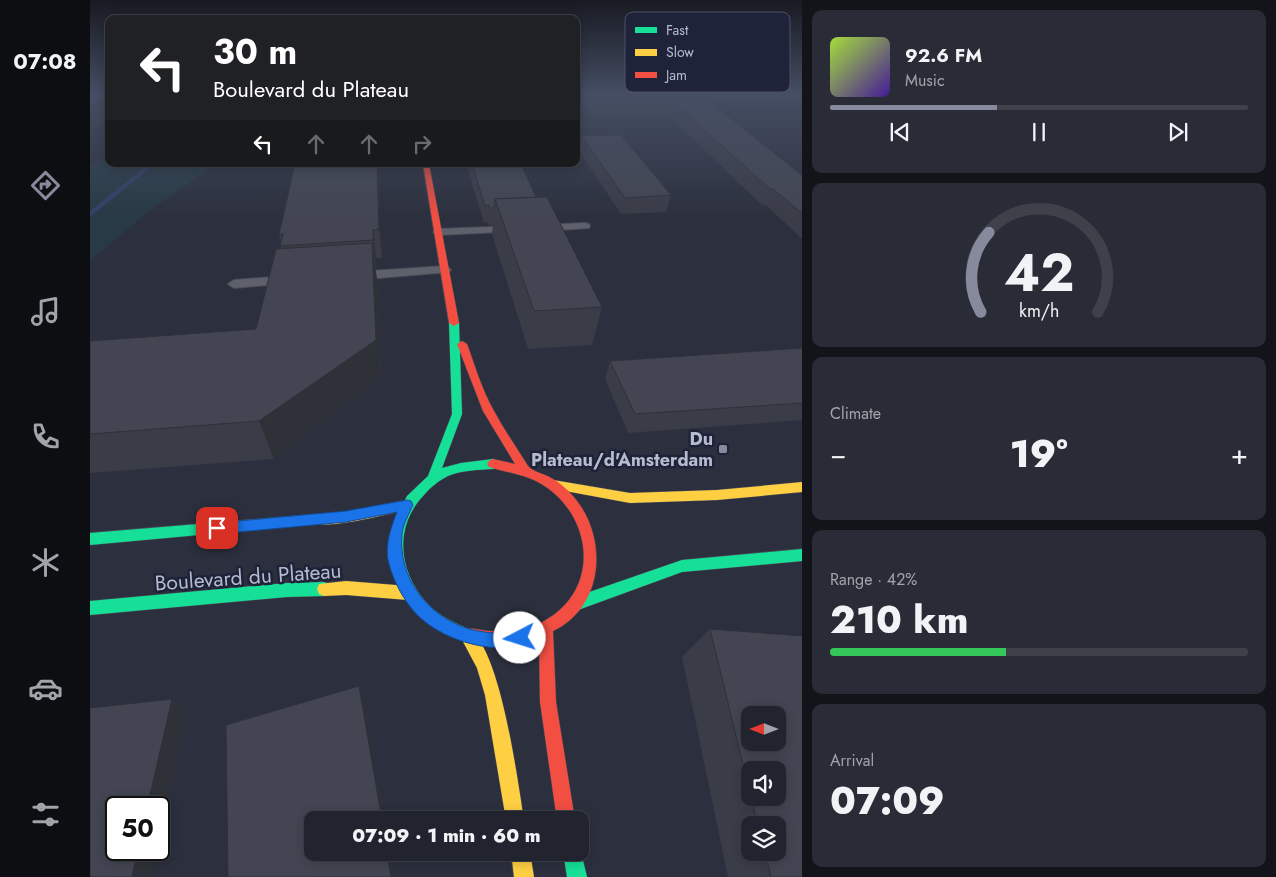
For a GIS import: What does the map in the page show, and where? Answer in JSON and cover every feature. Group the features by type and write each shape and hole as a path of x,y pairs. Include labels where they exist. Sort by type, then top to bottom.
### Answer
{"main road":[{"path":"427,167 455,326 457,414 432,480"},
{"path":"455,326 488,411 524,470"},
{"path":"802,488 718,495 630,498 554,485 524,470 493,464 461,467 432,480 407,505 395,532 395,563 408,593 433,619 467,636 494,640 520,638 546,630 578,603 682,566 802,555"},
{"path":"554,485 577,509 590,539 591,571 578,603"},
{"path":"90,540 337,518 373,513 407,505"},
{"name":"Boulevard du Plateau","path":"90,608 287,590 346,588 408,593"},
{"path":"546,630 545,688 564,811"},
{"path":"467,636 484,665 493,695 513,811"},
{"path":"521,861 524,877"},
{"path":"574,861 577,877"}],"lane":[{"path":"438,232 585,226"},
{"path":"346,276 445,270"},
{"path":"234,284 297,280"}],"shaded area":[{"path":"105,156 105,167 212,167 149,211 90,261 90,167"}],"building":[{"path":"621,135 671,195 625,198 582,136"},
{"path":"710,135 751,135 802,175 802,213 773,189 770,189"},
{"path":"294,167 377,167 379,229 373,230 373,240 280,246 283,234 279,234"},
{"path":"473,167 522,167 536,197 495,199 494,208 490,208 489,205 485,206"},
{"path":"547,197 602,307 534,311 495,199"},
{"path":"372,243 376,340 259,421 90,434 90,341 256,329 276,249"},
{"path":"802,348 802,403 635,414 610,361"},
{"path":"710,629 802,636 802,877 771,877 767,861 786,861 786,816 756,816 753,806 786,806 786,761 742,761"},
{"path":"359,686 380,811 304,811 304,861 388,861 391,877 228,877 226,725"},
{"path":"172,699 150,796 105,796 105,861 136,861 132,877 90,877 90,708"}],"waterway":[{"path":"90,215 148,167"}],"traffic: fast":[{"path":"432,480 457,414 454,323"},
{"path":"466,635 442,624 422,609 407,589 398,568 396,545 400,522 412,500 431,480 445,472 493,464"},
{"path":"90,539 319,519"},
{"path":"578,603 682,566 802,555"},
{"path":"90,608 287,590 324,589"},
{"path":"574,861 577,877"}],"traffic: slow":[{"path":"553,485 630,498 717,495 802,487"},
{"path":"319,519 346,517 407,505"},
{"path":"324,589 346,588 408,593"},
{"path":"467,636 484,665 493,695 513,811"},
{"path":"521,861 524,877"}],"traffic: jam":[{"path":"427,167 454,323"},
{"path":"462,344 488,411 525,470"},
{"path":"466,635 489,639 512,638 534,633 554,624 571,610 583,593 590,571 590,546 586,528 578,512 567,498 540,477 517,469 493,464"},
{"path":"546,630 548,702 565,811"}],"place":[{"name":"Du Plateau/d'Amsterdam","path":"723,449"}],"route":[{"path":"217,528 373,513 407,505 395,532 395,563 408,593 433,619 467,636 494,640 520,638"}]}
